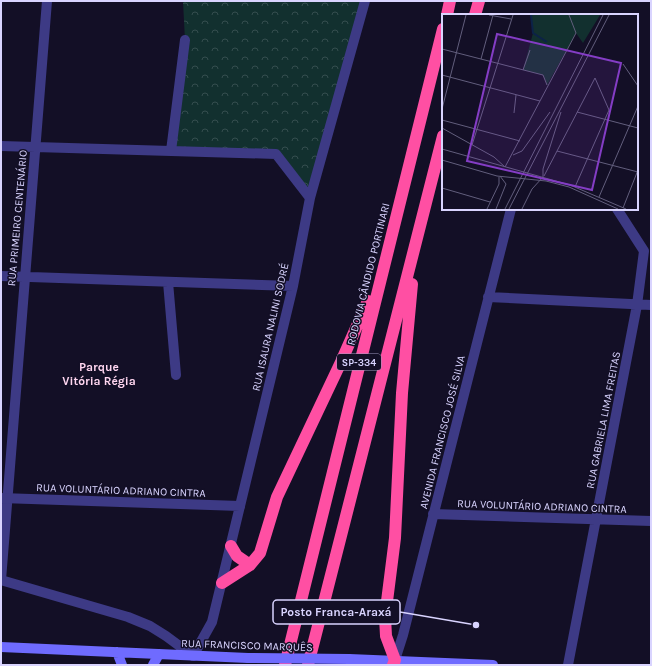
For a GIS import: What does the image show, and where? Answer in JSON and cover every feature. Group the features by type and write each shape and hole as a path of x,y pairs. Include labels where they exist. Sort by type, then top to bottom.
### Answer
{"highway":[{"path":"446,14 450,1"},
{"path":"475,14 479,1"},
{"name":"RODOVIA CÂNDIDO PORTINARI","path":"285,665 442,33"},
{"name":"SP-334","path":"308,665 442,140"},
{"path":"394,663 386,636 385,617 395,538 402,393 415,247"},
{"path":"222,583 250,565 260,553 276,496 342,362 382,270"},
{"path":"231,546 237,556 250,565"}],"main road":[{"name":"RUA FRANCISCO MARQUÊS","path":"1,646 193,656 350,659 394,663 493,665"},
{"path":"117,652 122,665"},
{"path":"153,665 159,654"}],"street":[{"name":"RUA PRIMEIRO CENTENÁRIO","path":"1,580 4,498 47,1"},
{"name":"RUA ISAURA NALINI SODRÉ","path":"193,656 212,622 294,286 310,198 365,1"},
{"path":"171,151 184,40"},
{"path":"1,146 276,154 310,198"},
{"name":"AVENIDA FRANCISCO JOSÉ SILVA","path":"394,663 403,635 511,210"},
{"name":"RUA GABRIELA LIMA FREITAS","path":"568,665 637,305 644,251 618,210"},
{"path":"1,276 294,286"},
{"path":"168,282 176,375"},
{"path":"488,298 651,305"},
{"name":"RUA VOLUNTÁRIO ADRIANO CINTRA","path":"4,498 240,506"},
{"name":"RUA VOLUNTÁRIO ADRIANO CINTRA","path":"433,514 651,521"},
{"path":"1,580 128,617 150,626 193,656"}],"green space":[{"path":"183,1 365,1 310,198 276,154 171,151 185,40"}],"place":[{"name":"Posto Franca-Araxá","path":"476,625"}],"district":[{"name":"Parque Vitória Régia","path":"99,374"}]}
